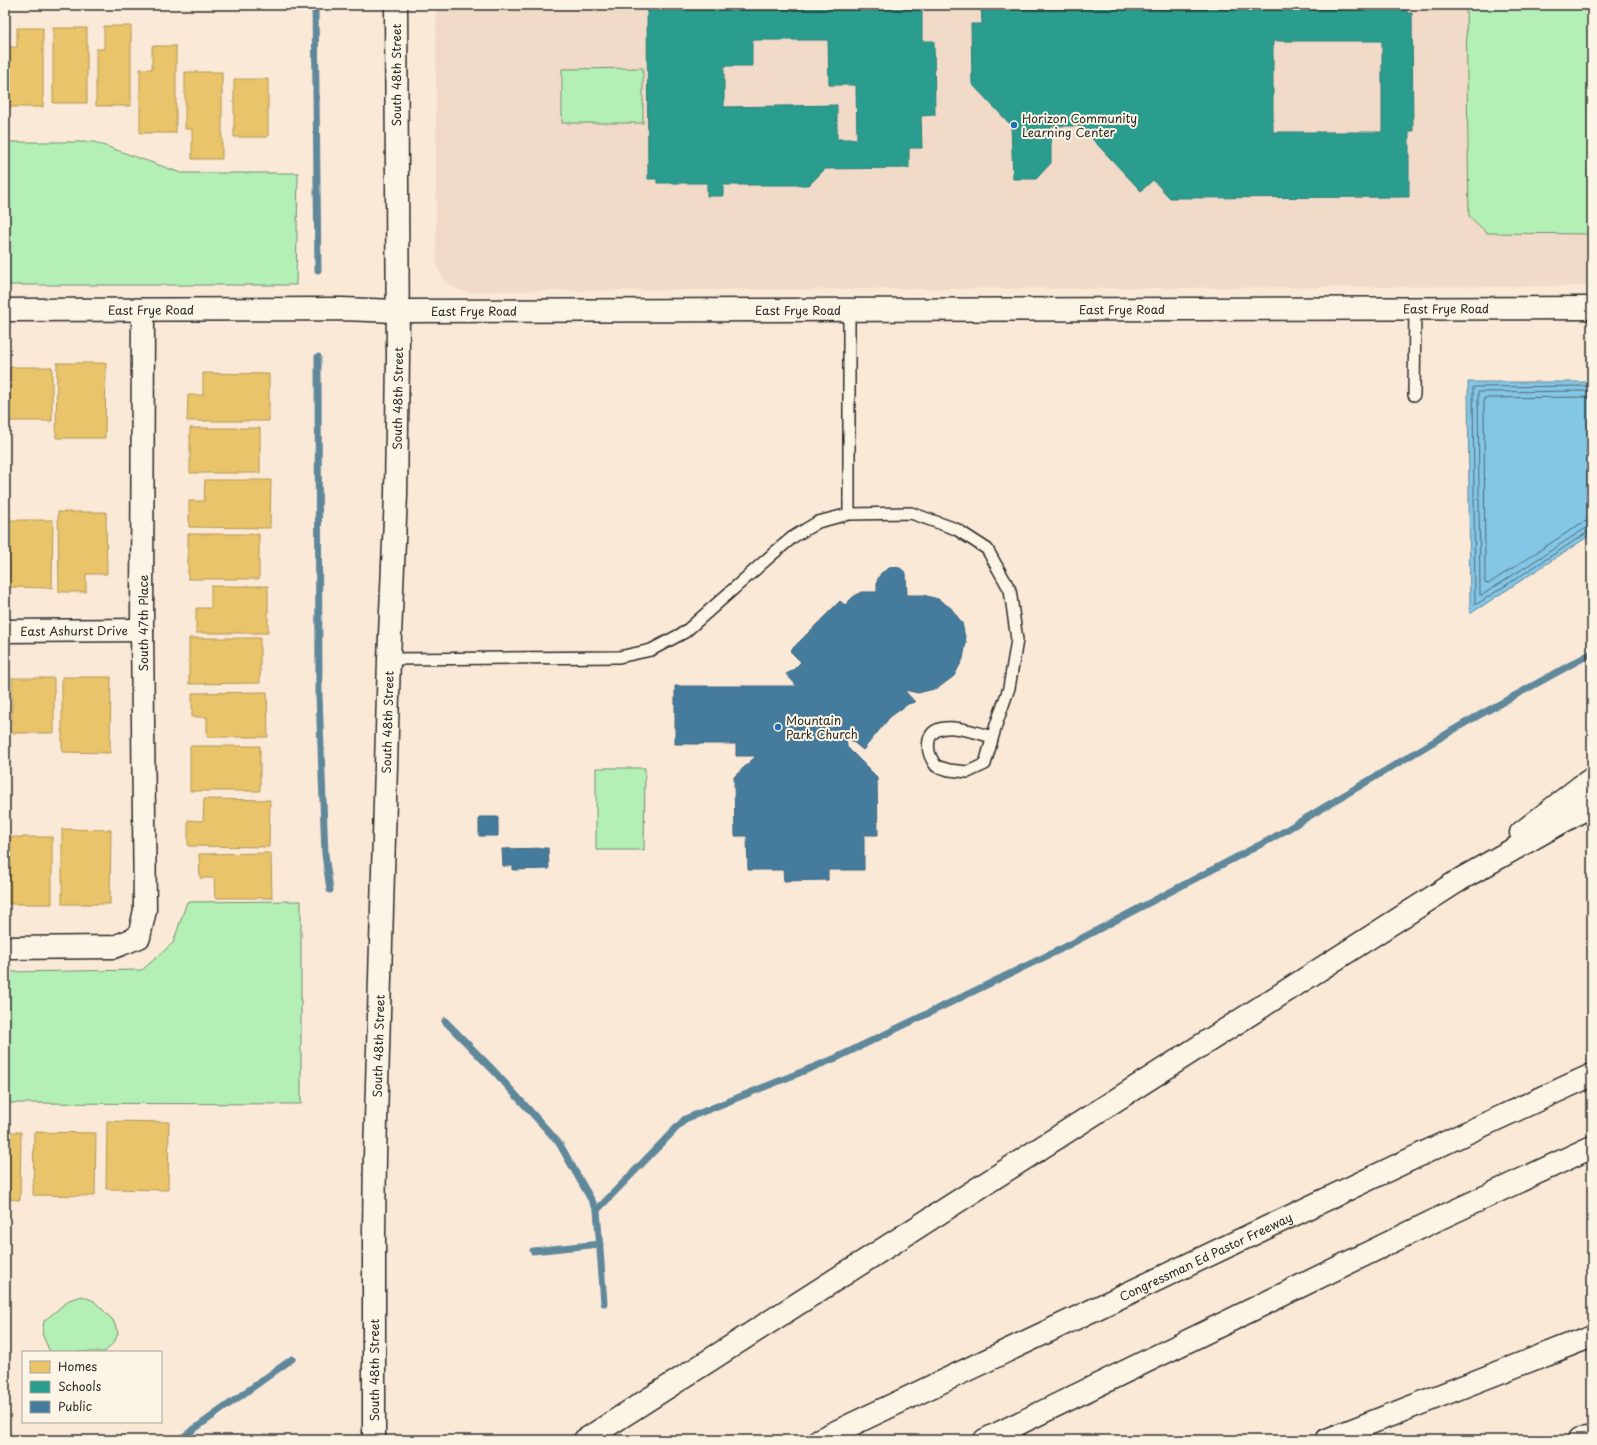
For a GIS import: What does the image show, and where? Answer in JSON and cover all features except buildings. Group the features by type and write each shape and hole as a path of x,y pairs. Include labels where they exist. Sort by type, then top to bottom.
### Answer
{"main road":[{"name":"South 48th Street","path":"374,1440 375,1156 389,659 396,487 398,311 396,5"},
{"name":"East Frye Road","path":"5,310 341,309 398,311 1023,308 1592,308"},
{"name":"South 47th Place","path":"5,948 114,947 139,936 145,910 142,630 143,310"},
{"name":"East Ashurst Drive","path":"5,631 142,630"},
{"path":"1461,879 1592,779"},
{"path":"585,1440 1461,879 1592,805"},
{"name":"Congressman Ed Pastor Freeway","path":"819,1440 1445,1143 1592,1075"},
{"path":"985,1440 1433,1221 1592,1147"},
{"path":"1327,1440 1592,1336"},
{"path":"1580,1440 1592,1438"}],"lane":[{"path":"1414,395 1415,308"},
{"path":"848,310 849,514"},
{"path":"389,659 619,657 651,650 686,632 793,537 818,522 849,514 911,513 956,529 987,549 1010,590 1017,640 1008,688 985,764 968,772 949,770 936,766 929,757 928,747 930,737 936,731 944,728 958,728 992,738"}],"shaded area":[{"name":"Horizon Community Learning Center","path":"436,5 1592,5 1592,286 486,291 470,293 455,289 444,280 437,267"}],"green space":[{"path":"1466,5 1592,5 1592,234 1487,233 1469,216"},
{"path":"643,68 643,123 562,123 562,69"},
{"path":"5,142 94,142 181,173 298,173 296,285 5,285"},
{"path":"596,768 645,768 644,850 596,850"},
{"path":"301,901 301,1104 5,1103 5,972 142,970 173,943 187,902"},
{"path":"82,1296 94,1301 113,1320 118,1333 115,1341 106,1351 50,1351 42,1334 44,1321 69,1300"}],"water":[{"path":"1468,382 1592,382 1592,534 1470,614"}],"waterway":[{"path":"315,5 318,270"},
{"path":"318,357 319,696 325,854 330,890"},
{"path":"604,1303 597,1210 685,1119 836,1058 1061,949 1271,839 1465,723 1592,653"},
{"path":"445,1021 494,1071 559,1143 597,1210"},
{"path":"533,1251 600,1244"},
{"path":"179,1440 292,1359"}],"place":[{"name":"Horizon Community Learning Center","path":"1014,125"},
{"name":"Mountain Park Church","path":"778,727"}]}
